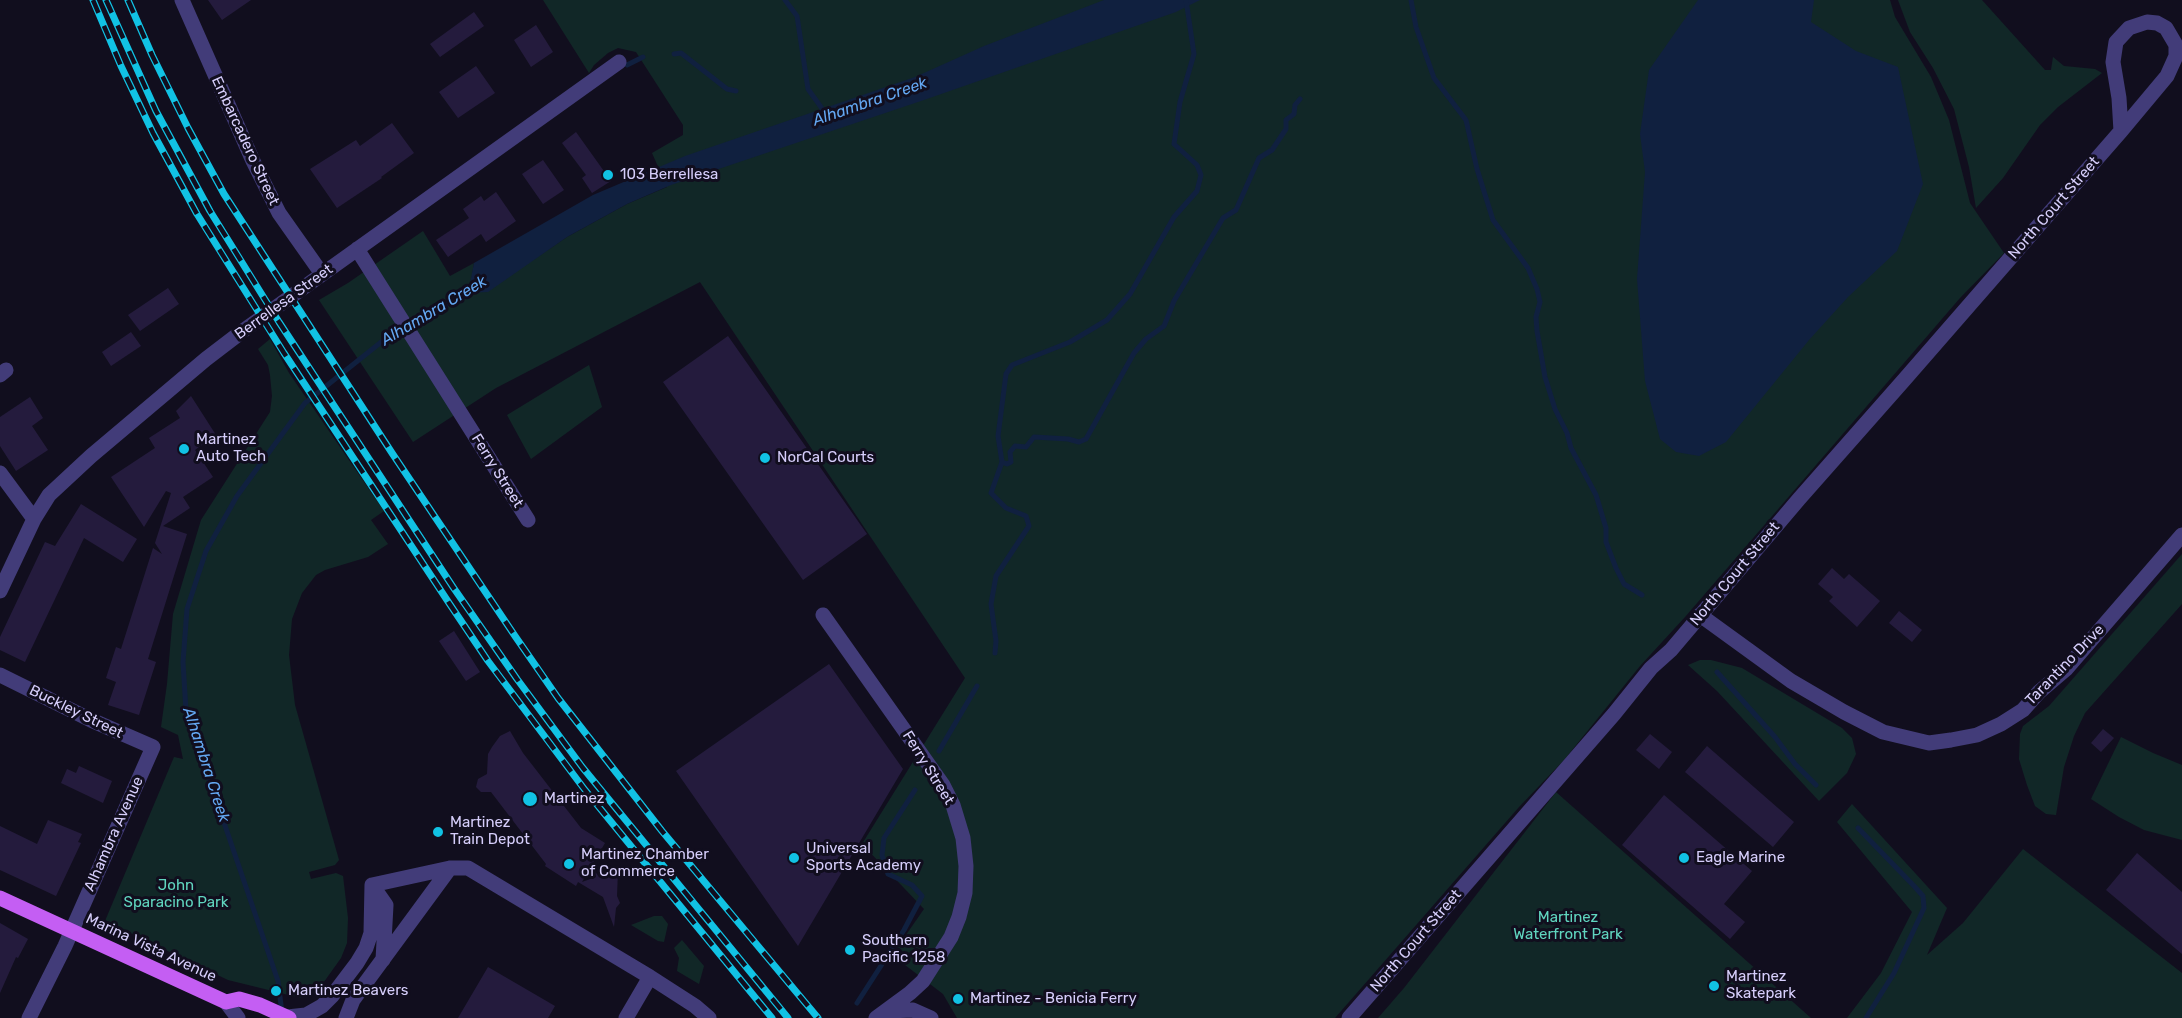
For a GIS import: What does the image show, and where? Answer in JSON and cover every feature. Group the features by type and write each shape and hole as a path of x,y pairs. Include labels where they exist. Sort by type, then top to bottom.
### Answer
{"main road":[{"name":"Marina Vista Avenue","path":"0,898 226,1002 239,999 260,1005 284,1018"}],"street":[{"name":"Embarcadero Street","path":"182,0 279,213 322,274"},
{"name":"North Court Street","path":"1349,1018 1614,714 1651,668 1671,650 1799,499 2121,131 2167,76 2176,56 2176,45 2166,28 2157,23 2137,24 2121,34 2116,42 2113,62 2120,98 2121,131"},
{"name":"Berrellesa Street","path":"0,591 34,519 49,495 100,448 206,359 619,62"},
{"name":"Ferry Street","path":"357,249 528,520"},
{"path":"0,473 34,519"},
{"name":"Tarantino Drive","path":"1700,615 1791,681 1883,732 1929,743 1952,740 1977,735 2023,710 2039,692 2066,669 2182,535"},
{"name":"Ferry Street","path":"823,615 942,785 953,806 963,838 966,866 965,893 959,918 951,937 923,981 881,1014"},
{"name":"Buckley Street","path":"0,675 91,720 153,747"},
{"name":"Alhambra Avenue","path":"29,1018 71,931 153,747"},
{"path":"372,885 450,868 468,868 650,977 709,1018"},
{"path":"346,1018 347,1010 353,1000 450,868"},
{"path":"372,885 386,905 383,960"},
{"path":"284,1018 306,1015 322,1005 332,996 366,948 370,933 372,885"},
{"path":"626,1018 650,977"},
{"path":"226,1002 238,1018"},
{"path":"881,1014 913,1010 931,1018"}],"green space":[{"path":"543,0 1890,0 1895,17 1931,77 1949,120 1970,203 2004,253 1960,298 1685,617 1640,666 1564,760 1519,807 1335,1018 957,1018 943,994 892,955 924,909 862,844 965,678 700,282 496,388 413,442 319,300 348,283 423,231 450,276 474,263 469,293 530,262 567,237 627,204 667,187 652,153 683,135 683,125 636,52 618,48 594,65 589,73"},
{"path":"1898,0 1982,0 2045,70 2051,70 2053,57 2064,66 2095,69 2102,73 2058,107 2040,125 2003,178 1976,208 1969,167 1954,109 1933,68 1910,32"},
{"name":"John Sparacino Park","path":"270,339 289,373 384,511 371,520 388,544 368,557 316,575 302,593 292,619 289,655 295,705 339,860 335,865 309,872 311,879 336,873 343,876 348,918 347,943 341,958 316,993 301,998 228,980 105,921 174,757 183,759 178,735 161,727 173,614 201,520 270,412 272,396 270,375 268,365 258,349"},
{"path":"589,365 602,407 531,459 507,415"},
{"path":"2182,554 2182,604 2085,713 2074,736 2064,767 2056,815 2046,814 2035,806 2019,759 2020,734 2023,726 2049,706"},
{"path":"1700,660 1711,660 1742,668 1842,728 1852,738 1856,754 1847,773 1819,801 1717,691 1688,665"},
{"path":"2121,737 2182,765 2182,840 2144,830 2091,799"},
{"name":"Martinez Waterfront Park","path":"1556,792 1811,1018 1378,1018 1404,988"},
{"path":"1852,804 1947,908 1927,955 1963,923 2023,849 2182,973 2182,1018 1847,1018 1881,973 1912,912 1837,822"},
{"path":"654,916 662,916 668,924 664,942 658,941 631,925"},
{"path":"682,940 704,966 699,984 677,971 679,958 674,948"}],"water":[{"path":"1104,0 1200,0 1176,12 671,185 627,204 567,237 488,292 468,293 474,263 593,195 685,156 915,77 984,46"},
{"path":"1698,0 1814,0 1811,22 1856,51 1898,67 1923,184 1897,251 1848,297 1809,340 1726,442 1699,456 1676,452 1660,439 1645,381 1637,279 1645,172 1640,134 1649,70"}],"building":[{"path":"208,0 251,0 222,20"},
{"path":"474,12 484,26 440,57 430,44"},
{"path":"536,25 553,52 531,67 514,40"},
{"path":"476,66 495,93 458,118 439,92"},
{"path":"392,123 414,153 337,208 310,169 356,140 360,146"},
{"path":"576,132 611,181 592,193 582,178 586,175 562,143"},
{"path":"543,160 564,190 543,204 522,174"},
{"path":"496,192 516,221 486,242 481,234 448,257 436,240 469,218 463,209 481,196 484,201"},
{"path":"168,288 179,304 140,331 128,315"},
{"path":"131,332 141,346 111,366 102,352"},
{"name":"NorCal Courts","path":"728,336 867,534 803,580 663,382"},
{"path":"191,396 216,435 195,450 213,477 183,497 190,508 163,526 187,534 148,659 156,662 139,715 108,705 116,682 106,678 116,647 121,649 153,548 162,554 155,543 171,493 166,491 144,527 111,477 155,448 149,438 180,418 176,411"},
{"path":"30,397 43,418 32,426 48,450 16,471 0,446 0,417"},
{"path":"81,504 137,539 123,562 84,538 25,662 0,650 0,637 45,542 55,546"},
{"path":"1832,568 1844,579 1849,574 1880,601 1857,627 1829,601 1833,597 1818,584"},
{"path":"1899,611 1922,630 1912,642 1889,623"},
{"path":"454,631 480,672 466,681 439,641"},
{"name":"Universal Sports Academy","path":"829,664 903,769 798,946 676,771"},
{"path":"2103,729 2114,738 2101,752 2091,743"},
{"path":"510,731 523,753 581,828 605,843 582,882 596,877 594,871 599,876 618,870 617,896 620,903 616,908 614,927 603,897 578,882 576,886 545,866 546,864 491,792 481,792 476,787 478,779 487,774 488,754 492,747 500,736"},
{"path":"1650,734 1672,752 1659,769 1636,750"},
{"path":"1707,746 1794,822 1773,847 1685,772"},
{"path":"79,766 112,781 103,803 61,783 67,769 76,773"},
{"path":"1664,795 1752,871 1724,904 1745,922 1730,939 1622,845"},
{"path":"48,820 82,834 78,842 81,843 56,896 0,870 0,826 37,844"},
{"path":"2137,853 2182,892 2182,954 2106,890"},
{"path":"0,923 28,939 18,958 16,957 0,993"},
{"path":"488,967 555,1006 548,1018 458,1018"}],"waterway":[{"path":"785,0 797,16 808,89 826,114"},
{"path":"995,653 996,641 991,604 996,576 1029,526 1026,516 1006,508 991,493 1002,462 998,436 1006,374 1012,365 1070,342 1107,320 1130,294 1174,217 1197,191 1201,175 1197,165 1174,144 1180,102 1194,54 1186,0"},
{"path":"1411,0 1416,27 1434,78 1466,120 1477,169 1493,220 1528,268 1537,289 1540,302 1536,317 1537,331 1545,377 1571,448 1596,495 1606,528 1606,542 1616,568 1624,584 1642,595"},
{"path":"674,54 681,53 727,89 736,91"},
{"path":"627,65 643,57"},
{"path":"1002,462 1007,464 1011,462 1010,452 1015,446 1026,447 1034,437 1079,442 1086,439 1134,353 1146,339 1164,326 1174,301 1223,218 1236,210 1259,158 1272,150 1286,129 1286,120 1294,114 1295,105 1300,99"},
{"name":"Alhambra Creek","path":"282,1013 278,981 186,711 183,662 187,609 206,551 237,496 305,403 385,339 474,289"},
{"path":"1717,672 1775,737 1795,764 1816,785"},
{"path":"939,751 977,686"},
{"path":"857,1003 904,930 922,896 912,885 888,874 882,855 884,838 915,790"},
{"path":"1858,828 1923,896 1924,908 1894,973 1866,1018"}],"railway":[{"path":"93,0 153,133 197,214 284,353 449,603 488,661 585,790 772,1018"},
{"path":"106,0 156,111 210,211 279,322 453,587 583,768 788,1018"},
{"path":"128,0 188,128 224,194 392,453 515,636 558,698 662,831 818,1018"}],"place":[{"name":"103 Berrellesa","path":"608,175"},
{"name":"Martinez Auto Tech","path":"184,449"},
{"name":"NorCal Courts","path":"765,458"},
{"name":"Martinez","path":"530,799"},
{"name":"Martinez Train Depot","path":"438,832"},
{"name":"Universal Sports Academy","path":"794,858"},
{"name":"Eagle Marine","path":"1684,858"},
{"name":"Martinez Chamber of Commerce","path":"569,864"},
{"name":"Southern Pacific 1258","path":"850,950"},
{"name":"Martinez Skatepark","path":"1714,986"},
{"name":"Martinez Beavers","path":"276,991"},
{"name":"Martinez - Benicia Ferry","path":"958,999"}]}
